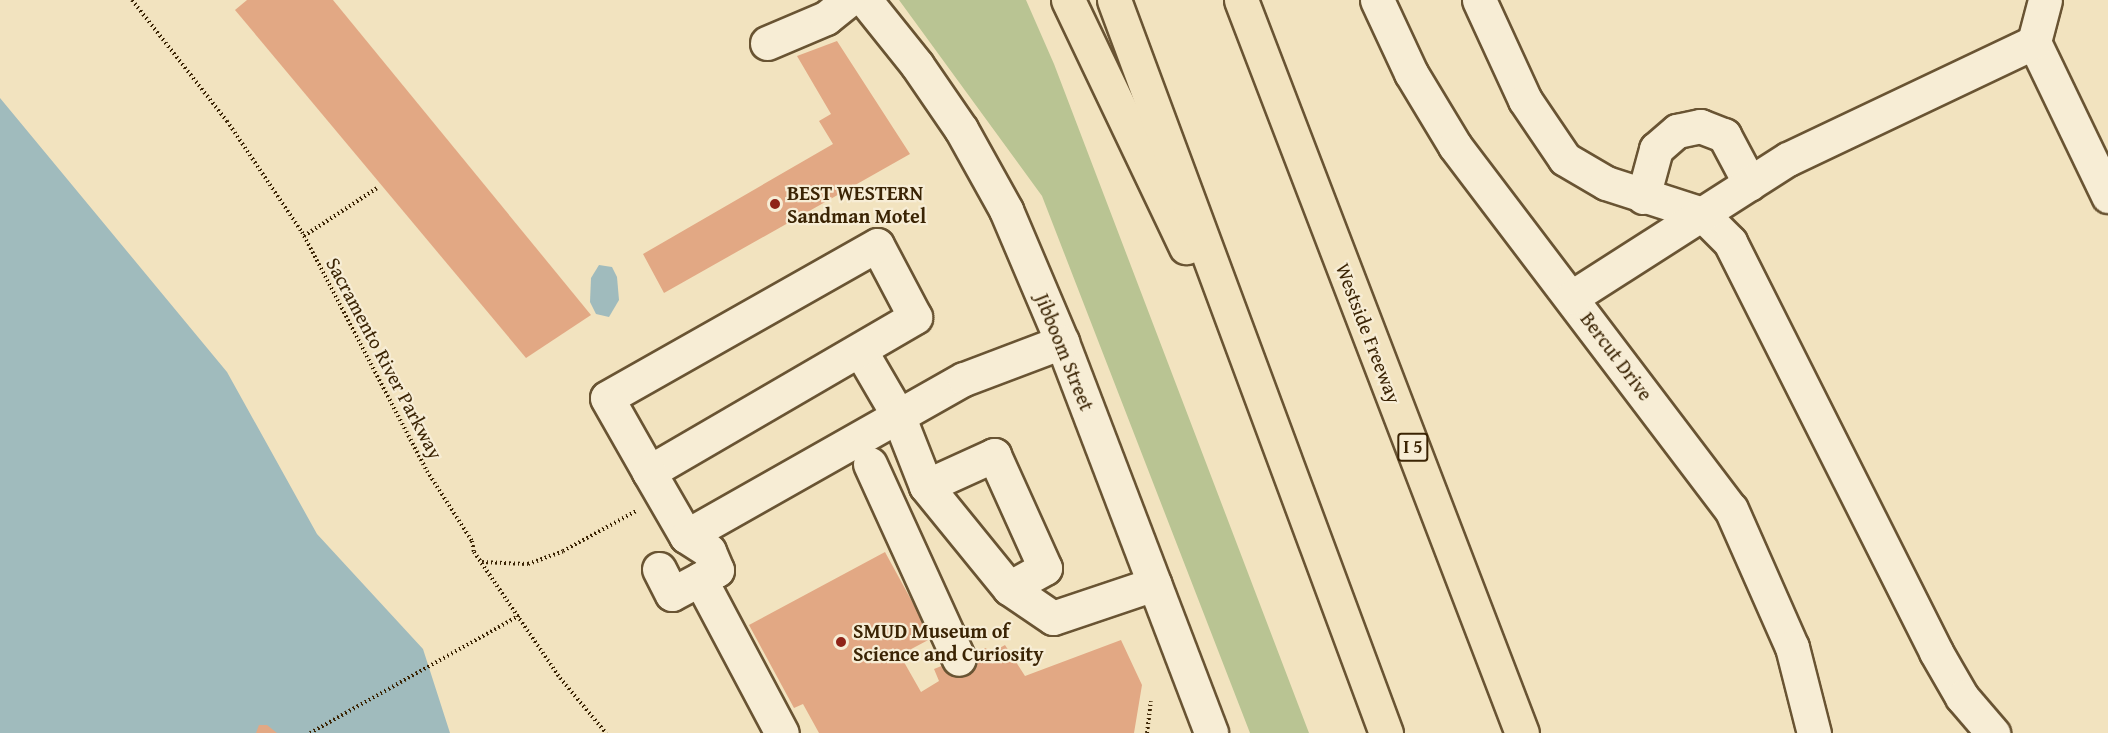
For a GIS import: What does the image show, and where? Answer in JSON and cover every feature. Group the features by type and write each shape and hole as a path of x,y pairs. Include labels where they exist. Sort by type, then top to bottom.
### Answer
{"highway":[{"path":"1068,0 1282,449"},
{"path":"1114,0 1386,733"},
{"name":"Westside Freeway","path":"1241,0 1522,733"},
{"path":"1260,0 1304,160"}],"street":[{"path":"767,43 826,18 848,0"},
{"name":"Jibboom Street","path":"865,0 917,65 961,129 1006,210 1062,342 1211,733"},
{"name":"Bercut Drive","path":"1377,0 1411,74 1455,146 1731,509 1792,647 1814,733"},
{"path":"1479,0 1525,100 1565,159 1606,183 1643,197 1702,214 1730,242 1936,652 1962,697 1993,733"},
{"path":"2045,0 2034,42 2108,196"},
{"path":"1572,297 1788,159 2034,42"},
{"path":"1643,197 1656,149 1677,131 1700,126 1724,135 1750,183"},
{"path":"656,484 860,350 915,317 877,245 607,398 656,484 686,536 709,551 717,570 672,594 659,569"},
{"path":"686,536 964,379 1062,342"},
{"path":"860,350 898,416 926,486 1009,588 1053,618 1154,584"},
{"path":"926,486 994,454 1045,568 1009,588"},
{"path":"870,464 959,659"},
{"path":"700,579 782,733"}],"path":[{"name":"Sacramento River Parkway","path":"132,0 227,121 304,236 427,471 481,562 520,615 560,678 606,733"},
{"path":"304,236 377,188"},
{"path":"481,562 528,564 554,555 656,484"},
{"path":"310,733 520,615"},
{"path":"1147,733 1150,701"}],"green space":[{"path":"899,0 1026,0 1054,64 1309,733 1250,733 1042,196"}],"water":[{"path":"0,98 227,372 317,534 423,649 450,733 0,733"},
{"path":"599,265 612,267 617,277 619,300 609,317 596,314 590,302 591,278"}],"building":[{"path":"247,0 333,0 591,315 526,358 235,10"},
{"name":"BEST WESTERN Sandman Motel","path":"837,41 910,154 664,293 643,254 833,144 819,121 831,114 797,56"},
{"name":"SMUD Museum of Science and Curiosity","path":"885,552 932,638 900,655 921,692 939,681 934,669 986,648 989,654 1005,645 1025,676 1121,640 1142,685 1134,733 819,733 803,704 794,708 749,625"},
{"path":"259,725 267,725 277,733 256,733"}],"place":[{"name":"BEST WESTERN Sandman Motel","path":"775,204"},
{"name":"SMUD Museum of Science and Curiosity","path":"841,642"}]}
